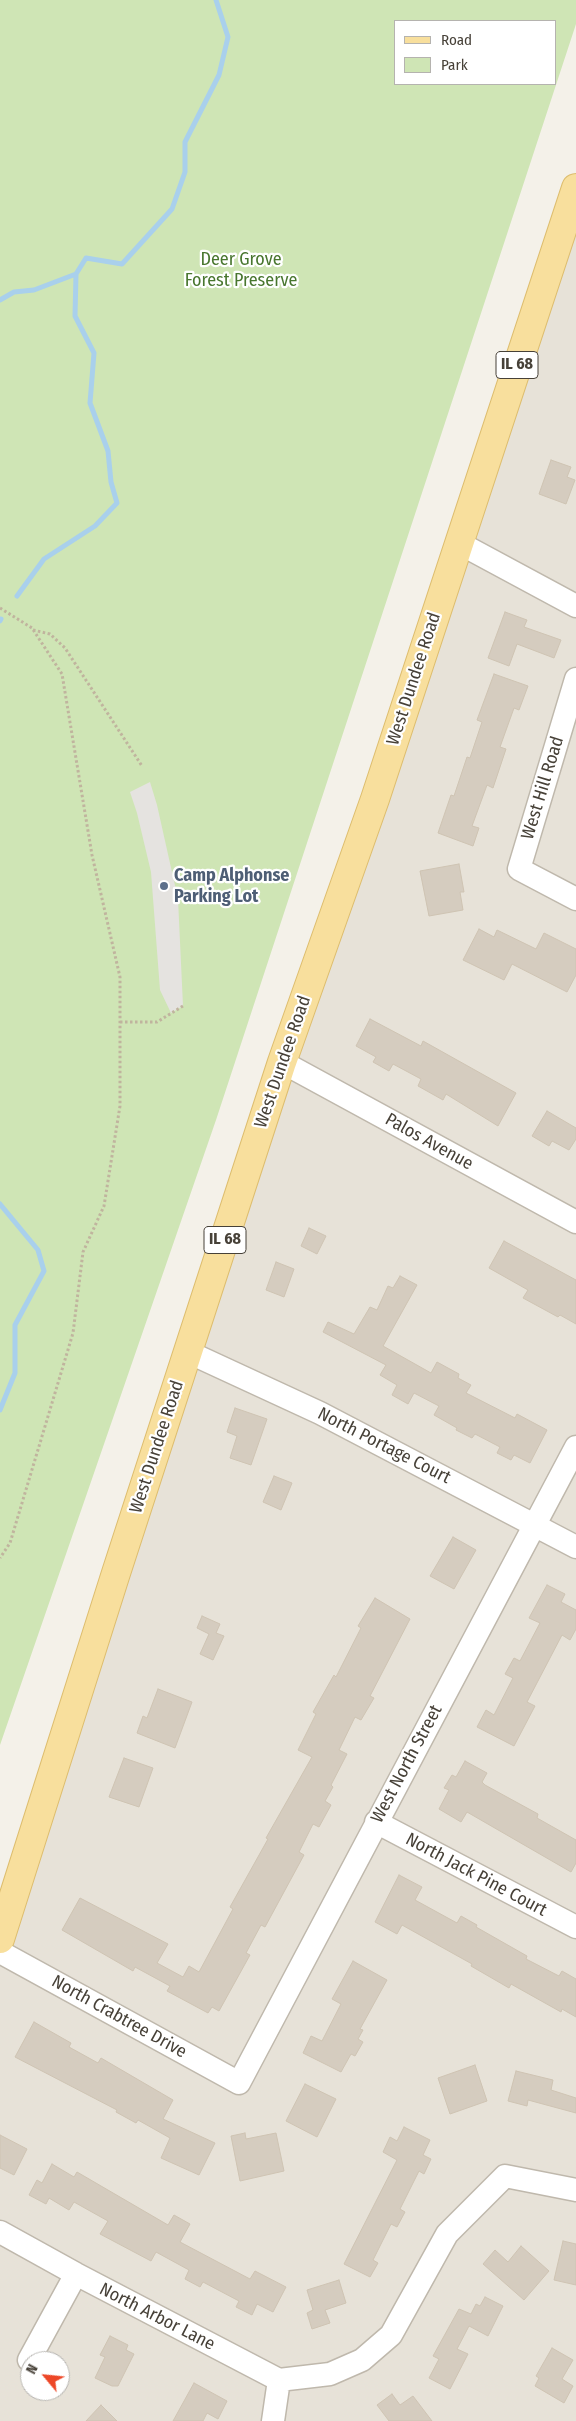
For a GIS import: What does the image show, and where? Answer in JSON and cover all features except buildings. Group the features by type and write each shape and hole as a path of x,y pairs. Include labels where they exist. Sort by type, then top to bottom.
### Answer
{"main road":[{"name":"West Dundee Road","path":"0,1939 282,1062 375,799 576,188"}],"street":[{"path":"459,543 576,606"},
{"name":"West Hill Road","path":"576,679 518,869 576,899"},
{"name":"Palos Avenue","path":"282,1062 576,1222"},
{"name":"North Portage Court","path":"188,1352 320,1413 576,1547"},
{"name":"West North Street","path":"239,2082 576,1447"},
{"name":"North Jack Pine Court","path":"376,1822 576,1927"},
{"name":"North Crabtree Drive","path":"0,1952 239,2082"},
{"path":"273,2421 279,2380 330,2374 362,2360 391,2335 447,2234 505,2176 576,2190"},
{"name":"North Arbor Lane","path":"0,2232 279,2380"},
{"path":"34,2351 76,2274"}],"path":[{"path":"0,608 33,630 62,674 92,855 120,977 120,1106 104,1206 83,1252 73,1332 10,1543 0,1558"},
{"path":"33,630 50,634 65,648 142,766"},
{"path":"120,1022 157,1022 183,1006"}],"shaded area":[{"path":"576,188 576,2421 0,2421 0,1939"},
{"name":"Camp Alphonse Parking Lot","path":"150,782 178,899 183,1006 171,1013 160,990 151,872 130,792"}],"green space":[{"name":"Deer Grove Forest Preserve","path":"0,0 576,0 576,24 556,85 556,20 394,20 394,85 556,85 216,1120 0,1745"}],"waterway":[{"path":"17,596 44,559 95,526 117,503 111,482 108,451 90,403 94,353 75,316 76,274 86,258 122,264 172,209 185,172 185,142 219,75 228,37 216,0"},
{"path":"0,300 14,292 34,290 76,274"},
{"path":"0,1204 38,1250 44,1271 15,1325 15,1373 0,1410"}],"place":[{"name":"Camp Alphonse Parking Lot","path":"164,886"}]}
